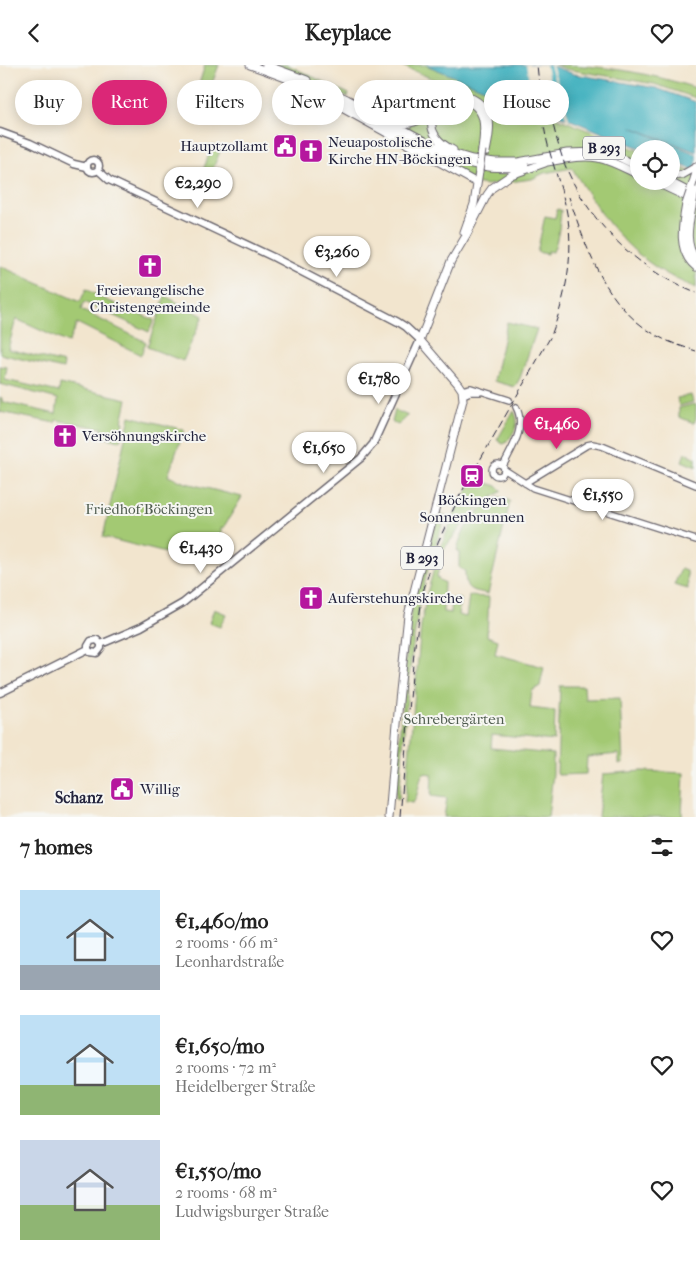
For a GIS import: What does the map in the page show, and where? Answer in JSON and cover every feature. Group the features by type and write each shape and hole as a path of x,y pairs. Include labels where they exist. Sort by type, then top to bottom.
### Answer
{"main road":[{"path":"250,65 321,91 426,147 460,162 498,169 545,163"},
{"path":"266,65 323,87 354,103"},
{"path":"286,78 477,183"},
{"name":"B 293","path":"460,246 474,204 477,183 481,172 484,151 484,125 480,111 476,106 461,99 451,101 440,107 432,118 433,133 448,148 472,159 487,161 518,162 598,147 619,152 630,158"},
{"path":"474,99 481,104 487,115 490,127 484,151"},
{"path":"396,125 442,150 472,159"},
{"path":"0,132 31,143 74,164 86,167 90,171 98,170"},
{"path":"567,153 605,152 630,163"},
{"name":"B 293","path":"420,340 443,280 492,188 511,175 545,163 593,157 608,161 630,171"},
{"path":"86,167 90,160 96,160 99,165 98,170"},
{"path":"438,161 465,172 481,172 473,222"},
{"path":"696,167 694,191 682,232 682,242 688,259 696,267"},
{"path":"98,170 110,180 305,273 398,322 420,340 443,365 462,391"},
{"path":"680,175 694,174"},
{"path":"680,186 694,191"},
{"path":"668,190 691,204"},
{"path":"691,204 688,241 696,259"},
{"path":"0,693 88,649 93,653 97,653 100,651 101,644 141,627 183,603 361,458 373,444 420,340"},
{"name":"B 293","path":"389,817 408,615 457,425 462,391"}],"street":[{"path":"462,391 468,387 509,400"},
{"path":"516,407 521,422 518,435 502,469 533,488 696,540"},
{"path":"525,483 587,445 592,444 600,445 696,485"}],"green space":[{"path":"205,65 219,65 213,80 200,80"},
{"path":"272,65 288,65 320,80 308,80"},
{"path":"400,65 426,65 463,80 435,80"},
{"path":"555,65 609,68 661,78 696,88 696,98 654,84 566,69"},
{"path":"474,84 484,88 484,125 569,125 569,123 630,147 630,190 680,190 680,168 696,174 696,288 655,267 623,240 597,207 572,168 544,173 532,179 487,185 473,183 367,125 474,125"},
{"path":"344,92 349,94 348,97 344,95"},
{"path":"213,144 221,149 210,176 202,173"},
{"path":"557,209 561,210 561,216 553,252 548,251 547,254 537,252 545,216 555,218"},
{"path":"0,266 80,302 86,289 104,299 154,320 149,332 84,302 81,310 146,342 141,355 77,323 68,343 16,319 8,349 64,363 63,369 0,354"},
{"path":"165,296 203,316 183,361 147,347"},
{"path":"507,322 537,329 515,387 494,381"},
{"path":"0,366 7,367 5,380 59,392 60,384 127,399 120,441 101,437 102,428 56,420 55,423 0,412 0,397 2,402 56,414 58,399 0,384"},
{"path":"691,395 693,402 679,406 677,398"},
{"path":"696,405 696,418 694,423 679,417 679,408"},
{"path":"395,410 408,416 398,425 392,422"},
{"path":"514,411 517,420 516,428 506,443 503,444 497,440"},
{"name":"Friedhof Böckingen","path":"130,416 184,430 168,476 186,483 242,497 223,528 221,528 221,533 205,563 103,537"},
{"path":"685,453 696,458 696,467 682,461"},
{"name":"Schrebergärten","path":"474,479 497,486 502,491 484,503 467,519 443,550 437,577 444,582 443,612 451,613 452,598 460,599 458,615 466,617 469,596 489,597 487,636 498,640 495,654 544,667 540,686 532,691 530,708 555,711 554,741 492,735 491,748 553,754 553,773 548,817 444,817 447,798 431,796 432,774 423,773 413,803 405,802 421,626 427,593 441,545 456,511"},
{"path":"500,497 510,501 488,594 470,589 466,583 465,571 459,568 459,552 457,550 463,532 472,518 484,507"},
{"path":"439,514 446,516 424,585 417,620 408,691 399,799 396,798 396,781 411,611 423,564"},
{"path":"681,569 687,571 688,589 674,585"},
{"path":"214,609 226,614 220,627 209,623"},
{"path":"560,686 584,686 585,699 620,698 623,764 619,764 619,754 587,757 586,774 558,775"},
{"path":"642,771 684,773 682,817 598,817 603,774"}],"water":[{"path":"426,65 549,65 574,74 656,88 696,102 696,152 680,146 680,140 665,140 631,127 662,140 630,140 630,144 569,119 569,80 484,80 484,89 474,85 474,80 462,80"},
{"path":"680,147 696,154 696,171 680,165"}],"pier":[{"path":"526,65 546,65 549,80 529,80"},
{"path":"550,65 552,65 557,80 555,80"}],"railway":[{"path":"400,817 414,652 423,592 438,542 460,495 551,336 557,320 568,271 570,254 568,221 545,132 537,65"},
{"path":"553,125 565,165 575,186 587,206 602,225 635,258 654,271 696,293"},
{"path":"569,197 590,255 622,308 654,334 669,342 696,351"}],"place":[{"name":"Hauptzollamt","path":"285,146"},
{"name":"Neuapostolische Kirche HN-Böckingen","path":"311,151"},
{"name":"Freievangelische Christengemeinde","path":"150,266"},
{"name":"Versöhnungskirche","path":"65,436"},
{"name":"Böckingen Sonnenbrunnen","path":"472,476"},
{"name":"Auferstehungskirche","path":"311,598"},
{"name":"Willig","path":"122,789"}],"district":[{"name":"Schanz","path":"79,797"}]}
